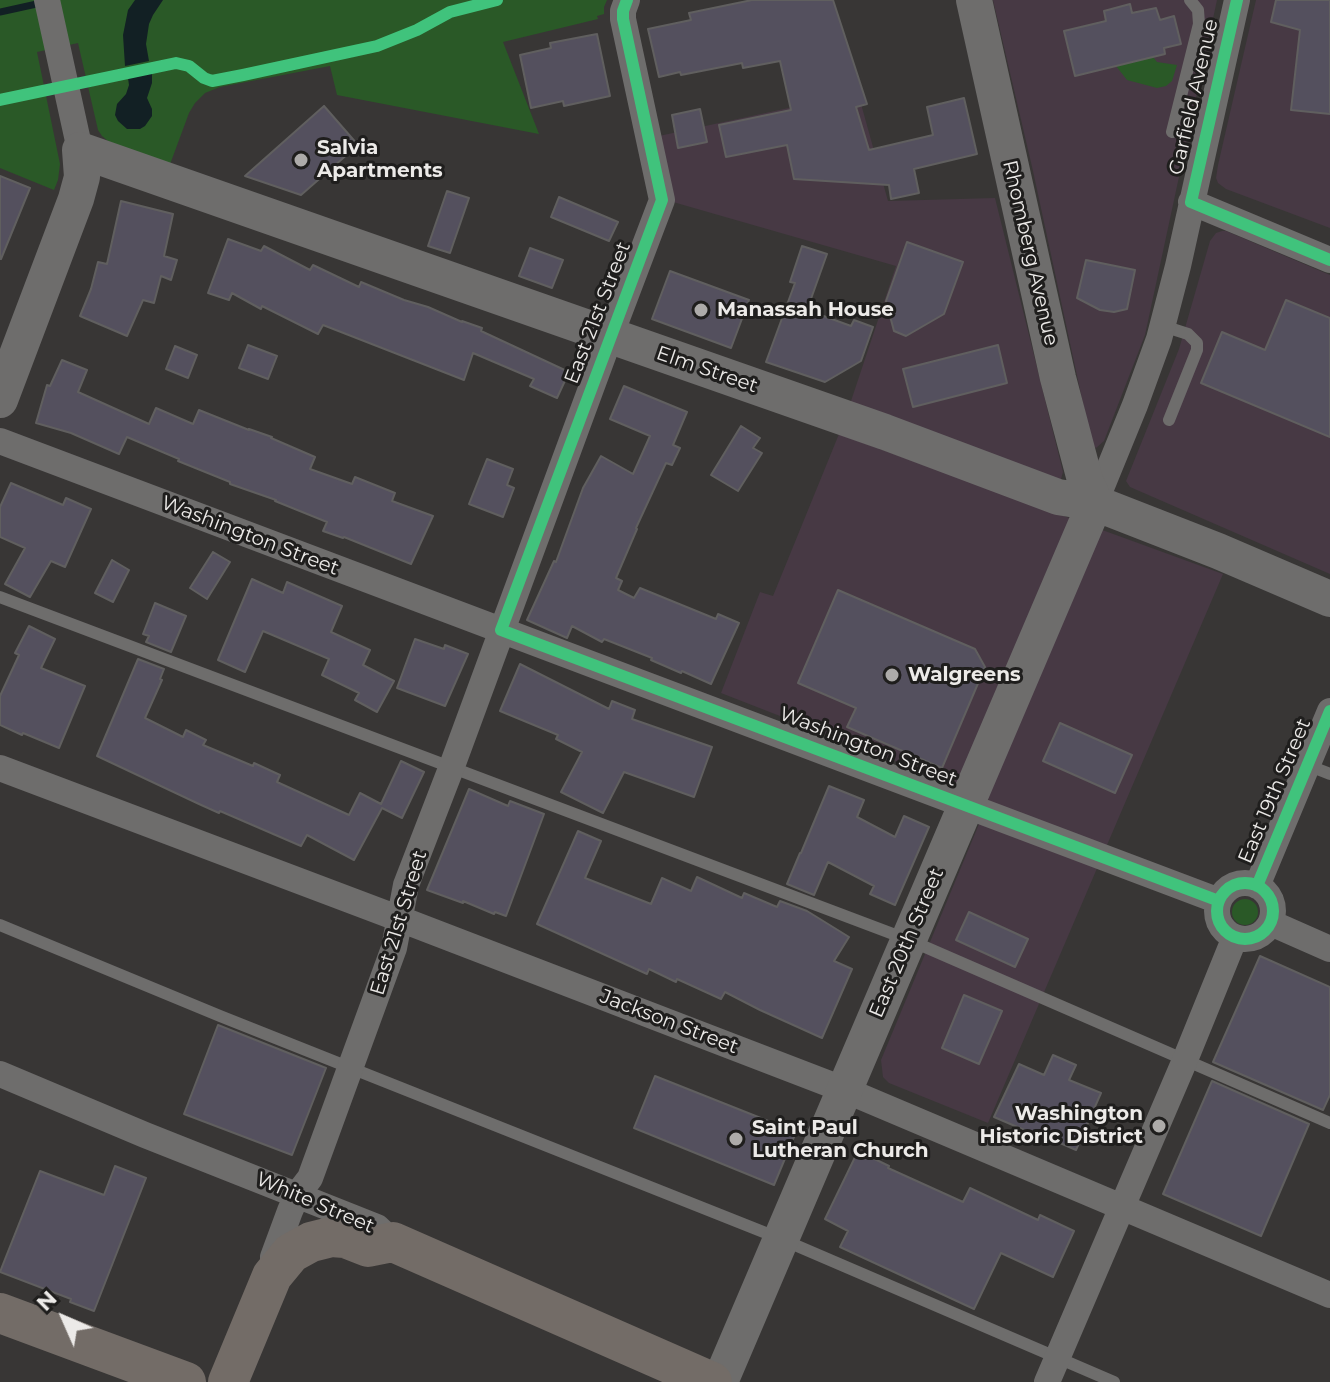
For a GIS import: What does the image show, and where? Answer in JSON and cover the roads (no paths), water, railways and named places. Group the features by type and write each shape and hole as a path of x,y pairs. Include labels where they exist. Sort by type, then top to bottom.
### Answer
{"main road":[{"path":"272,1276 291,1253 311,1242 331,1237 345,1238 368,1247 393,1242"},
{"name":"White Street","path":"393,1242 712,1382"},
{"name":"East 21st Street","path":"228,1382 272,1276"},
{"path":"0,1313 186,1382"}],"street":[{"path":"0,400 82,177 80,150 47,0"},
{"name":"Rhomberg Avenue","path":"974,0 1058,378 1085,480 1095,503"},
{"name":"Garfield Avenue","path":"1095,503 1163,326 1237,0"},
{"name":"East 21st Street","path":"272,1276 273,1257 297,1195 310,1178 394,948 406,885 662,200 623,19 626,2"},
{"name":"Elm Street","path":"80,150 885,432 1058,497 1095,503 1330,599"},
{"path":"1191,202 1330,260"},
{"name":"Washington Street","path":"0,441 1219,901"},
{"name":"East 20th Street","path":"720,1382 1095,503"},
{"name":"East 19th Street","path":"1257,886 1319,770 1330,711"},
{"name":"Jackson Street","path":"0,768 845,1090 1330,1295"},
{"path":"1257,886 1270,898 1271,923 1256,937 1235,937 1221,927 1219,901 1231,887 1257,886"},
{"path":"1271,923 1330,949"},
{"path":"1052,1370 1235,937"},
{"name":"White Street","path":"0,1074 377,1227 393,1242"}],"lane":[{"path":"1172,132 1199,24 1198,10 1190,0"},
{"path":"1163,326 1188,334 1197,343 1169,420"},
{"path":"0,597 909,940 1330,1123"},
{"path":"0,925 781,1239 1052,1370 1114,1382"}],"waterway":[{"path":"0,12 41,3"}],"place":[{"name":"Salvia Apartments","path":"301,160"},
{"name":"Manassah House","path":"701,310"},
{"name":"Walgreens","path":"892,675"},
{"name":"Washington Historic District","path":"1159,1126"},
{"name":"Saint Paul Lutheran Church","path":"736,1139"}]}
